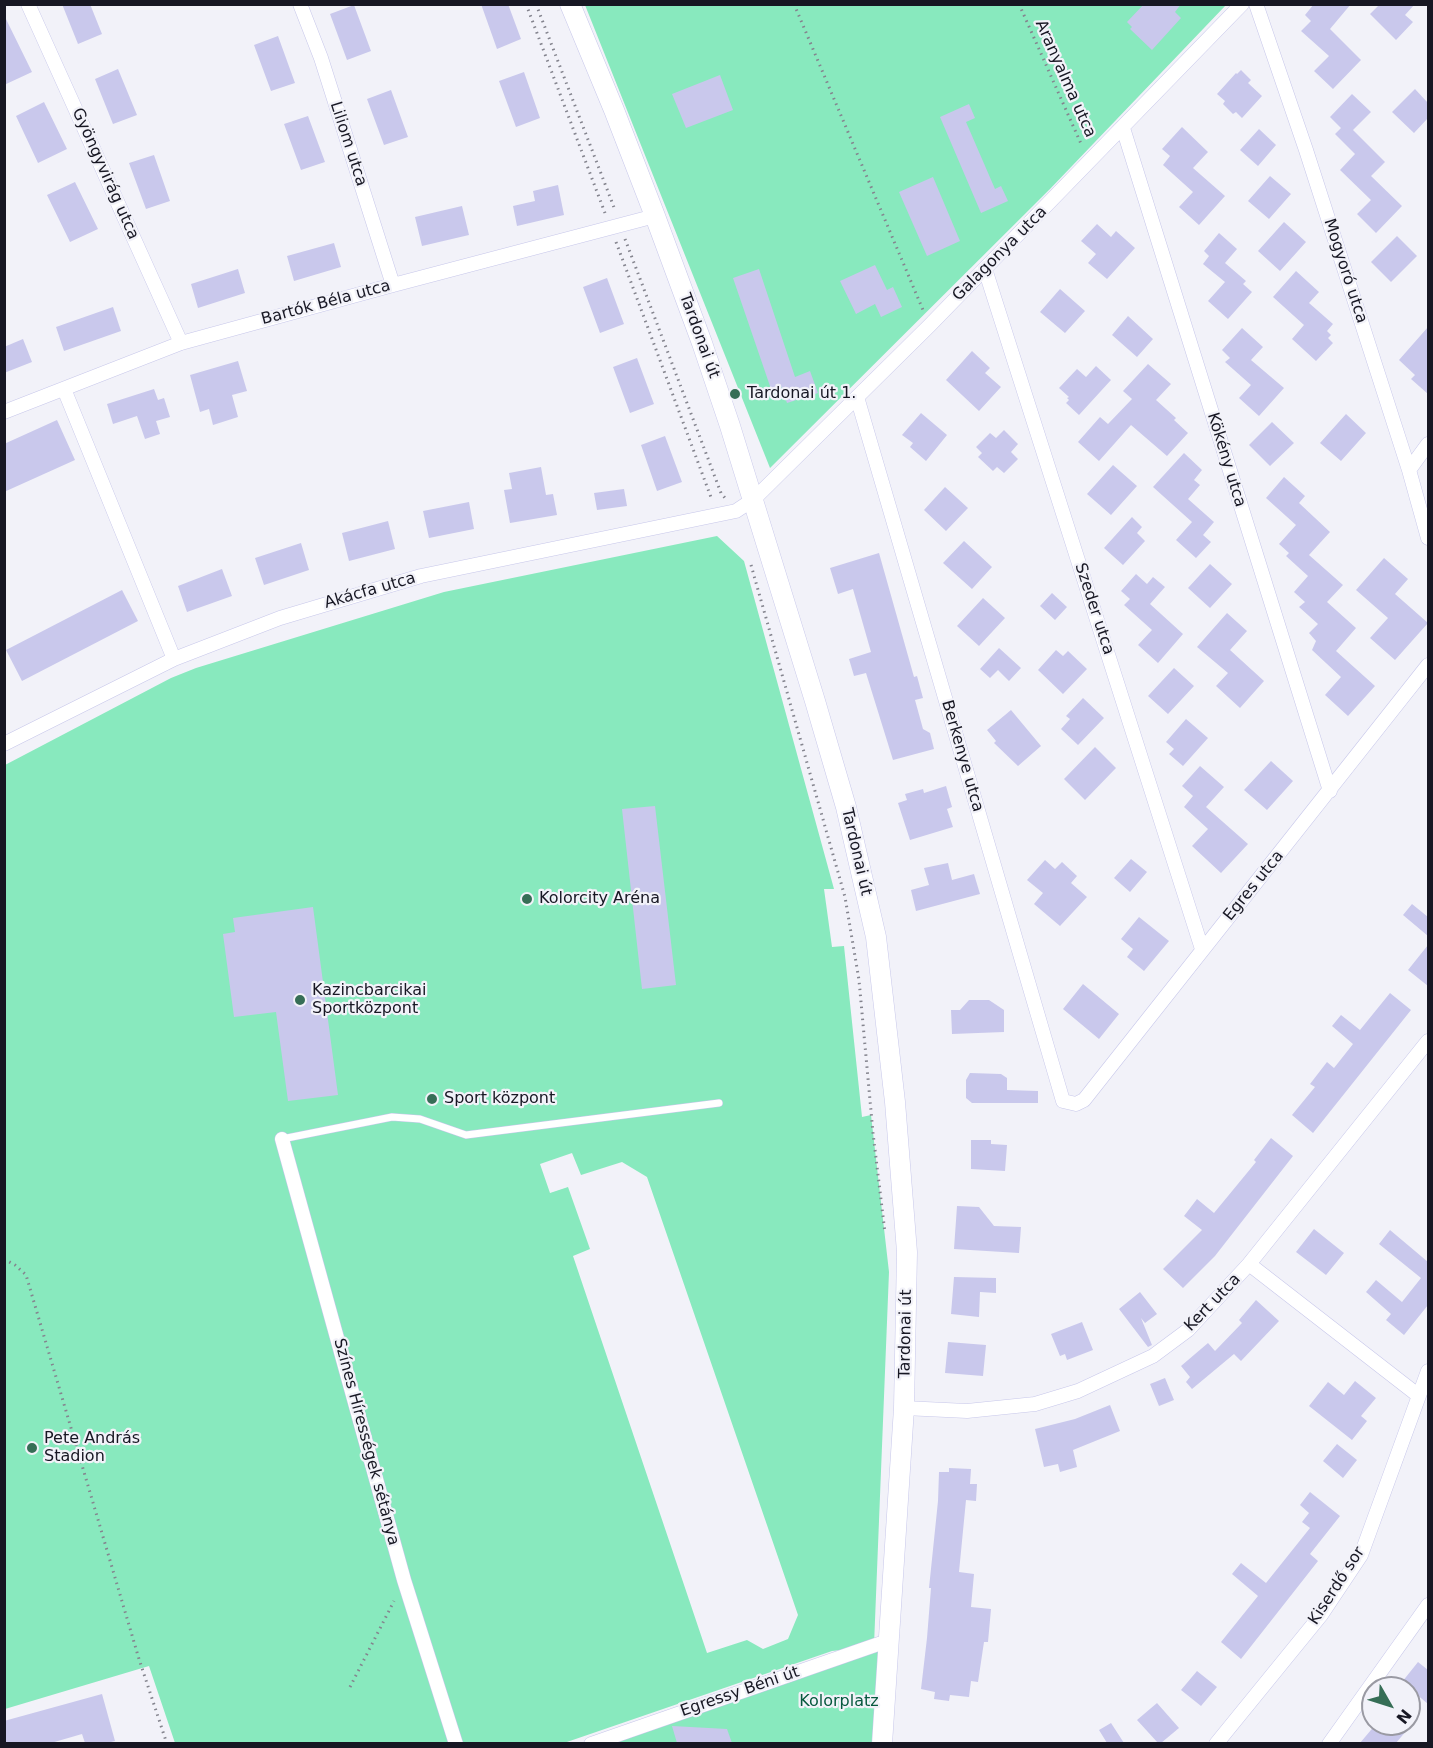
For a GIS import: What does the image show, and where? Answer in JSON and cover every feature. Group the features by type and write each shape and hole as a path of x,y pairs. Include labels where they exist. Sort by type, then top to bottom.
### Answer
{"street":[{"name":"Gyöngyvirág utca","path":"28,4 181,343"},
{"name":"Liliom utca","path":"300,4 321,58 393,285"},
{"name":"Tardonai út","path":"570,4 655,216 702,343 754,499 846,807 876,937 895,1102 907,1252 904,1408 882,1743"},
{"name":"Galagonya utca","path":"754,499 930,325 1242,4"},
{"name":"Mogyoró utca","path":"1256,4 1306,150 1409,470 1428,538"},
{"name":"Kökény utca","path":"1123,128 1330,791"},
{"name":"Bartók Béla utca","path":"4,412 181,343 655,216"},
{"name":"Szeder utca","path":"985,269 1202,949"},
{"path":"64,389 174,659"},
{"name":"Berkenye utca","path":"857,397 1063,1101 1076,1104"},
{"path":"1409,470 1428,444"},
{"name":"Akácfa utca","path":"4,744 174,659 280,618 387,584 459,567 736,511 754,499"},
{"name":"Egres utca","path":"1076,1104 1084,1100 1428,665"},
{"name":"Kert utca","path":"904,1408 968,1411 1035,1404 1078,1391 1162,1350 1188,1330 1249,1264 1428,1041"},
{"name":"Színes Hírességek sétánya","path":"282,1139 405,1580 456,1743"},
{"path":"1249,1264 1419,1396"},
{"name":"Kiserdő sor","path":"1217,1743 1321,1615 1361,1555 1428,1371"},
{"path":"1329,1743 1360,1703 1428,1605"},
{"name":"Egressy Béni út","path":"591,1743 890,1640"}],"lane":[{"path":"282,1139 392,1117 420,1119 466,1135 719,1103"}],"path":[{"path":"526,4 721,493 736,511"},
{"path":"536,4 717,515"},
{"path":"794,4 930,325"},
{"name":"Aranyalma utca","path":"1020,4 1089,163"},
{"path":"749,556 844,897 859,980 885,1236"},
{"path":"4,1259 26,1275 139,1659 167,1743"},
{"path":"350,1687 405,1580"}],"green space":[{"path":"585,5 1226,5 1050,189 770,468"},
{"name":"Sport központ","path":"717,536 744,561 834,889 824,889 832,947 844,946 862,1117 871,1115 889,1272 874,1645 890,1640 876,1743 596,1743 869,1647 832,1651 564,1743 175,1743 149,1666 5,1709 5,765 171,678 196,668 444,592","holes":["572,1153 581,1175 622,1162 647,1177 798,1615 788,1639 763,1649 747,1640 707,1653 573,1256 590,1249 568,1187 550,1193 540,1164"]}],"building":[{"path":"62,4 90,4 102,34 78,44"},
{"path":"481,4 508,4 521,39 497,49"},
{"path":"1144,4 1181,4 1175,12 1181,18 1152,50 1130,29 1132,27 1127,22"},
{"path":"1314,4 1351,4 1330,29 1361,60 1333,89 1314,71 1329,56 1301,31 1311,21 1305,15"},
{"path":"1380,4 1415,4 1405,15 1413,22 1396,40 1370,14"},
{"path":"354,5 371,51 347,60 330,14"},
{"path":"4,15 32,72 4,85"},
{"path":"278,36 295,83 271,91 254,45"},
{"path":"118,69 137,115 113,124 95,79"},
{"path":"1241,70 1251,80 1248,83 1262,96 1242,118 1236,112 1233,114 1223,104 1225,101 1217,94"},
{"path":"524,72 540,118 516,127 499,81"},
{"path":"720,75 733,110 686,128 672,94"},
{"path":"1415,89 1428,103 1428,118 1414,133 1392,112"},
{"path":"391,90 408,137 384,145 367,99"},
{"path":"1352,94 1371,112 1353,130 1385,162 1371,176 1402,206 1376,233 1357,214 1371,200 1340,170 1355,154 1335,134 1341,128 1330,117"},
{"path":"44,102 67,149 38,163 16,116"},
{"path":"969,104 975,118 966,122 995,189 1001,186 1008,201 981,213 940,117"},
{"path":"308,116 325,162 301,170 284,124"},
{"path":"1182,127 1208,152 1193,168 1225,196 1199,225 1179,207 1193,192 1163,165 1170,156 1162,149"},
{"path":"1259,129 1276,145 1258,166 1240,150"},
{"path":"154,155 170,201 146,209 129,163"},
{"path":"1270,176 1291,194 1269,219 1248,201"},
{"path":"933,177 960,241 927,256 899,192"},
{"path":"75,182 98,229 70,242 47,195"},
{"path":"558,185 564,215 517,226 513,206 535,201 533,191"},
{"path":"462,206 469,235 422,246 415,217"},
{"path":"1284,222 1306,242 1280,271 1258,251"},
{"path":"1097,224 1111,237 1116,231 1135,248 1107,279 1088,263 1096,254 1081,241"},
{"path":"1219,233 1237,249 1225,263 1246,281 1243,284 1252,292 1228,319 1208,301 1225,282 1203,264 1209,256 1204,251"},
{"path":"1397,236 1417,256 1391,282 1371,262"},
{"path":"334,243 341,267 294,281 287,256"},
{"path":"875,265 887,290 893,287 902,307 881,317 875,304 856,314 840,281"},
{"path":"238,269 245,293 198,308 191,284"},
{"path":"759,269 795,377 810,371 818,393 787,403 781,386 771,389 733,278"},
{"path":"1296,271 1319,292 1309,303 1333,324 1327,331 1331,335 1328,338 1333,343 1316,361 1292,339 1304,325 1273,297"},
{"path":"607,278 624,324 600,333 583,287"},
{"path":"1060,289 1085,311 1065,333 1040,312"},
{"path":"113,307 121,331 64,351 56,327"},
{"path":"1128,316 1153,339 1137,357 1112,335"},
{"path":"1428,327 1428,394 1411,379 1415,375 1399,360"},
{"path":"1242,328 1263,347 1251,360 1284,388 1259,416 1239,398 1251,385 1225,362 1230,358 1222,350"},
{"path":"23,339 32,362 4,373 4,347"},
{"path":"972,351 990,368 985,373 1001,387 979,411 946,380"},
{"path":"637,358 654,404 630,413 613,367"},
{"path":"238,361 247,391 232,395 238,417 213,425 209,409 200,412 190,375"},
{"path":"1148,364 1171,384 1156,400 1176,418 1174,420 1188,433 1167,456 1131,425 1099,461 1078,442 1100,417 1108,424 1132,399 1123,391"},
{"path":"1096,366 1111,380 1079,415 1066,403 1069,397 1059,388 1077,369 1086,377"},
{"path":"154,389 158,400 164,398 170,417 156,421 160,434 145,439 137,416 113,424 107,404"},
{"path":"921,413 947,435 926,461 910,447 913,443 902,435"},
{"path":"1346,414 1366,433 1341,461 1320,443"},
{"path":"57,420 75,460 4,492 4,444"},
{"path":"1272,422 1294,443 1270,466 1249,445"},
{"path":"1004,430 1018,444 1011,452 1018,459 1004,473 997,467 993,471 978,457 982,453 976,447 990,433 996,438"},
{"path":"665,436 682,482 657,491 641,445"},
{"path":"1184,453 1202,470 1194,480 1200,485 1188,499 1214,522 1203,535 1211,542 1196,558 1176,540 1192,522 1153,487"},
{"path":"1113,465 1137,486 1111,515 1087,494"},
{"path":"541,467 546,495 553,494 557,515 510,523 504,490 512,489 509,473"},
{"path":"1284,477 1305,496 1299,503 1330,532 1309,555 1343,585 1327,602 1356,628 1336,651 1375,686 1348,716 1325,695 1341,677 1312,650 1316,641 1309,633 1318,624 1299,607 1305,602 1294,592 1308,576 1286,556 1289,553 1279,544 1296,525 1266,498"},
{"path":"945,487 968,508 946,531 924,510"},
{"path":"624,489 627,506 597,510 594,493"},
{"path":"469,502 474,529 429,538 423,511"},
{"path":"1132,517 1142,527 1137,533 1145,541 1123,565 1104,548"},
{"path":"388,521 395,549 349,561 342,533"},
{"path":"964,541 992,567 972,589 943,563"},
{"path":"301,543 309,570 264,585 255,558"},
{"path":"879,553 914,677 917,676 923,698 915,700 923,729 930,733 934,749 893,760 866,673 854,676 849,659 871,652 853,589 838,594 830,568"},
{"path":"1384,558 1408,579 1395,594 1428,623 1395,660 1370,638 1388,618 1356,590"},
{"path":"1210,564 1232,584 1210,608 1188,588"},
{"path":"222,569 232,596 187,612 178,586"},
{"path":"1136,574 1147,584 1153,577 1165,587 1150,604 1183,634 1158,663 1138,645 1152,630 1124,605 1130,599 1121,591"},
{"path":"122,590 138,621 22,681 6,650"},
{"path":"1052,593 1067,607 1055,620 1040,606"},
{"path":"983,598 1005,618 979,646 957,626"},
{"path":"1227,613 1247,631 1230,650 1264,681 1240,708 1216,686 1228,673 1197,647"},
{"path":"999,648 1021,668 1009,681 998,670 990,678 980,669"},
{"path":"1056,650 1063,656 1068,651 1087,669 1063,694 1038,670"},
{"path":"1174,668 1194,686 1168,714 1148,696"},
{"path":"1083,698 1104,718 1078,745 1061,729 1070,719 1066,716"},
{"path":"1011,710 1041,746 1018,766 994,743 996,741 987,730"},
{"path":"1186,719 1208,738 1183,766 1169,754 1174,749 1166,742"},
{"path":"1095,747 1116,768 1085,800 1064,779"},
{"path":"1271,761 1293,781 1267,810 1244,790"},
{"path":"1200,766 1224,787 1206,807 1248,844 1221,873 1192,846 1208,829 1184,807 1193,796 1182,786"},
{"path":"946,786 952,807 947,809 953,827 910,840 898,803 907,800 905,794 923,789 924,793"},
{"path":"655,806 676,985 642,989 622,809"},
{"path":"1131,859 1147,872 1130,892 1114,878"},
{"path":"1045,860 1055,869 1062,862 1077,876 1071,883 1087,897 1060,926 1034,904 1043,893 1027,880"},
{"path":"948,863 952,880 974,874 980,894 916,911 911,890 929,885 924,868"},
{"path":"1412,904 1428,917 1428,936 1403,915"},
{"name":"Kazincbarcikai Sportközpont","path":"313,907 338,1095 288,1101 276,1012 234,1017 223,934 235,932 233,918"},
{"path":"1139,917 1169,941 1144,971 1127,957 1133,949 1121,939"},
{"path":"1428,945 1428,986 1408,970"},
{"path":"1083,984 1119,1014 1099,1039 1063,1009"},
{"path":"1390,993 1411,1010 1313,1133 1292,1115 1315,1087 1310,1084 1327,1062 1334,1068 1353,1044 1332,1026 1341,1015 1360,1030"},
{"path":"969,1000 989,1000 1004,1010 1004,1032 952,1034 951,1010 960,1010"},
{"path":"970,1073 1001,1074 1007,1078 1007,1090 1038,1091 1038,1103 972,1103 966,1098 966,1080"},
{"path":"1271,1138 1293,1156 1215,1256 1183,1288 1163,1269 1202,1230 1184,1216 1197,1199 1214,1213 1256,1162 1254,1160"},
{"path":"971,1140 991,1140 991,1144 1007,1145 1005,1171 971,1169"},
{"path":"957,1206 979,1207 994,1226 1021,1227 1019,1253 954,1249"},
{"path":"1314,1229 1344,1253 1326,1275 1296,1252"},
{"path":"1390,1230 1428,1262 1428,1305 1404,1335 1386,1320 1391,1314 1366,1292 1376,1280 1402,1302 1421,1278 1379,1244"},
{"path":"954,1277 996,1278 996,1293 980,1292 979,1317 951,1314"},
{"path":"1140,1292 1157,1314 1145,1323 1141,1318 1152,1345 1148,1347 1119,1309"},
{"path":"1256,1300 1279,1321 1241,1361 1234,1354 1192,1389 1186,1382 1190,1377 1181,1366 1208,1343 1215,1351 1242,1323 1239,1320"},
{"path":"1082,1322 1093,1350 1067,1360 1065,1354 1060,1356 1051,1334"},
{"path":"948,1342 986,1345 983,1376 945,1373"},
{"path":"1165,1378 1174,1400 1159,1406 1150,1384"},
{"path":"1355,1381 1376,1398 1361,1416 1367,1421 1352,1440 1309,1406 1328,1382 1344,1395"},
{"path":"1110,1405 1120,1431 1073,1450 1077,1467 1060,1472 1058,1464 1044,1467 1035,1429 1075,1419"},
{"path":"1337,1444 1357,1460 1343,1478 1323,1461"},
{"path":"949,1468 971,1469 970,1484 977,1484 976,1501 966,1500 959,1572 974,1574 971,1607 991,1609 988,1642 984,1642 978,1682 971,1681 969,1697 950,1695 949,1701 934,1699 935,1692 921,1689 939,1472 949,1472"},
{"path":"1310,1492 1340,1516 1310,1554 1318,1561 1241,1659 1221,1642 1258,1596 1232,1574 1241,1563 1266,1583 1310,1528 1302,1522 1309,1513 1300,1505"},
{"path":"1418,1662 1428,1670 1428,1704 1421,1698 1421,1676 1407,1676"},
{"path":"1197,1671 1217,1687 1201,1706 1181,1690"},
{"path":"102,1694 115,1741 85,1743 82,1734 51,1743 4,1743 4,1721"},
{"path":"1157,1703 1179,1728 1161,1743 1158,1743 1137,1720"},
{"path":"1111,1723 1124,1743 1107,1743 1099,1730"},
{"path":"672,1726 727,1729 732,1743 677,1743"},
{"path":"1366,1736 1402,1736 1396,1743 1360,1743"}],"place":[{"name":"Tardonai út 1.","path":"735,394"},
{"name":"Kolorcity Aréna","path":"527,899"},
{"name":"Kazincbarcikai Sportközpont","path":"300,1000"},
{"name":"Sport központ","path":"432,1099"},
{"name":"Pete András Stadion","path":"32,1448"}],"park label":[{"name":"Kolorplatz","path":"839,1702"}]}
